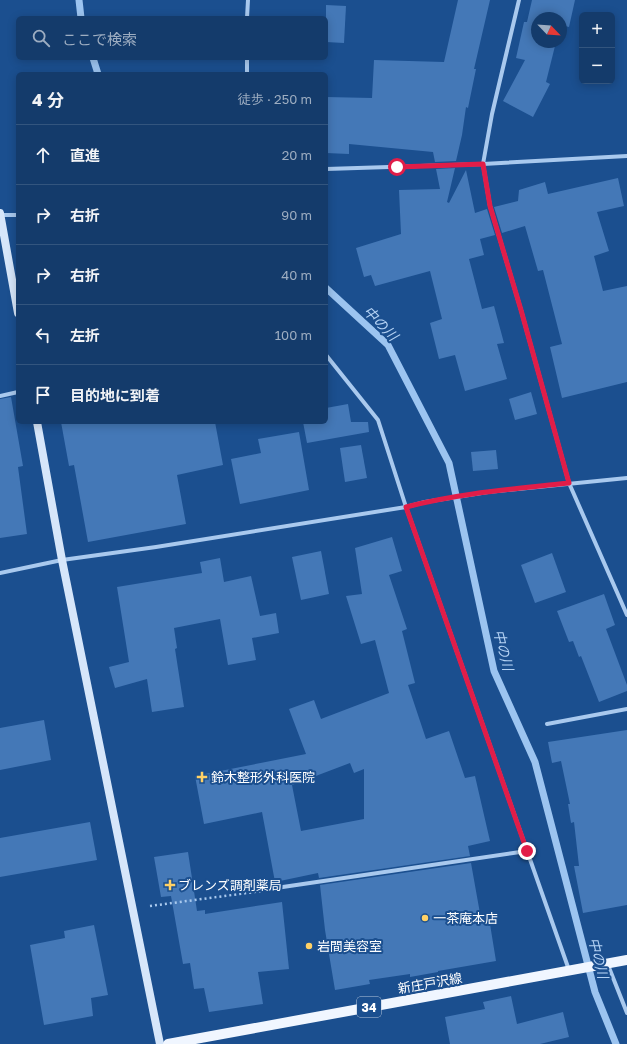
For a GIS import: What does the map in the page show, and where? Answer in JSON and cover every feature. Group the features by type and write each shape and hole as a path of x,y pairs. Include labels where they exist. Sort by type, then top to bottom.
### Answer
{"main road":[{"name":"新庄戸沢線","path":"168,1044 627,960"}],"street":[{"path":"247,16 248,0"},
{"path":"519,0 492,114 483,164 490,206 521,310 569,483 627,615"},
{"path":"247,60 247,72"},
{"path":"328,169 483,164 627,156"},
{"path":"16,215 0,214 16,302"},
{"path":"328,358 378,420 406,507 570,970"},
{"path":"0,396 16,392"},
{"path":"38,424 62,560 160,1044"},
{"path":"0,573 62,560 156,547 406,507 425,502 488,492 627,478"},
{"path":"547,724 627,709"},
{"path":"276,888 527,851"},
{"path":"608,964 627,1013"}],"path":[{"path":"133,909 276,888"}],"building":[{"path":"458,0 490,0 474,69 476,69 468,108 466,107 456,161 435,162 433,152 349,144 349,154 328,153 328,97 372,98 374,60 444,62"},
{"path":"532,0 575,0 569,27 567,26 567,12 531,12 531,48 554,48 546,82 550,84 533,117 503,101 525,60 516,58 524,22 527,22"},
{"path":"326,5 346,6 344,43 328,42 328,16 326,16"},
{"path":"455,168 447,202 449,203 466,170 475,213 487,209 495,235 480,239 484,255 469,259 482,309 494,306 504,343 497,344 507,379 465,391 455,355 439,359 430,323 442,319 430,271 375,286 371,275 364,277 356,248 401,234 399,190 440,189 436,169"},
{"path":"618,178 624,206 597,212 609,251 594,256 603,291 627,286 627,382 562,398 550,347 562,344 543,270 538,271 525,226 502,233 494,207 518,201 519,190 545,182 548,194"},
{"path":"531,392 537,414 515,420 509,399"},
{"path":"11,397 23,466 18,467 27,534 0,538 0,399"},
{"path":"348,404 351,422 368,422 369,432 307,443 303,424 328,424 328,408"},
{"path":"61,424 215,424 223,465 177,475 186,524 88,542 74,465 69,466"},
{"path":"299,432 309,490 240,504 231,459 261,453 258,439"},
{"path":"361,445 367,478 345,482 340,448"},
{"path":"496,450 498,469 473,471 471,452"},
{"path":"392,537 402,571 389,575 407,629 402,631 415,683 408,685 426,739 449,731 465,778 475,776 490,841 468,846 470,856 319,878 318,873 275,882 262,812 204,824 195,776 306,754 289,709 314,700 321,719 389,693 375,640 361,644 346,596 362,594 355,548","holes":["350,763 354,773 364,769 364,819 301,831 292,785"]},
{"path":"321,551 329,594 301,600 292,557"},
{"path":"552,553 566,592 535,603 521,565"},
{"path":"220,558 224,582 251,576 260,616 276,613 279,633 252,638 256,660 228,665 220,619 174,628 177,648 175,649 184,707 152,712 147,679 115,688 109,667 129,662 117,587 202,573 200,562"},
{"path":"604,594 615,625 606,629 627,685 627,691 599,702 581,656 579,657 573,641 569,642 557,611"},
{"path":"44,720 51,760 0,770 0,728"},
{"path":"627,730 627,905 583,913 574,866 579,866 574,822 571,823 568,804 570,804 561,761 552,763 548,742"},
{"path":"90,822 97,860 0,877 0,838"},
{"path":"188,852 197,911 205,910 205,914 282,902 289,969 258,972 263,1004 209,1012 204,988 194,989 190,963 183,964 171,896 161,897 154,857"},
{"path":"471,863 481,919 489,918 496,961 410,977 410,974 369,980 370,984 335,990 325,930 320,885"},
{"path":"94,925 108,995 91,998 93,1016 44,1025 30,945 65,938 64,931"},
{"path":"511,996 517,1024 563,1012 569,1037 540,1044 450,1044 445,1017 485,1009 483,1002"}],"waterway":[{"name":"中の川","path":"79,0 81,16"},
{"name":"中の川","path":"94,60 97,72"},
{"name":"中の川","path":"328,290 388,345 449,463 494,671 535,762 595,992 616,1044"}],"place":[{"name":"鈴木整形外科医院","path":"202,777"},
{"name":"ブレンズ調剤薬局","path":"170,885"},
{"name":"一茶庵本店","path":"425,918"},
{"name":"岩間美容室","path":"309,946"}],"route":[{"path":"397,167 483,164 490,206 521,310 569,483 488,492 425,502 406,507 527,851"}]}
